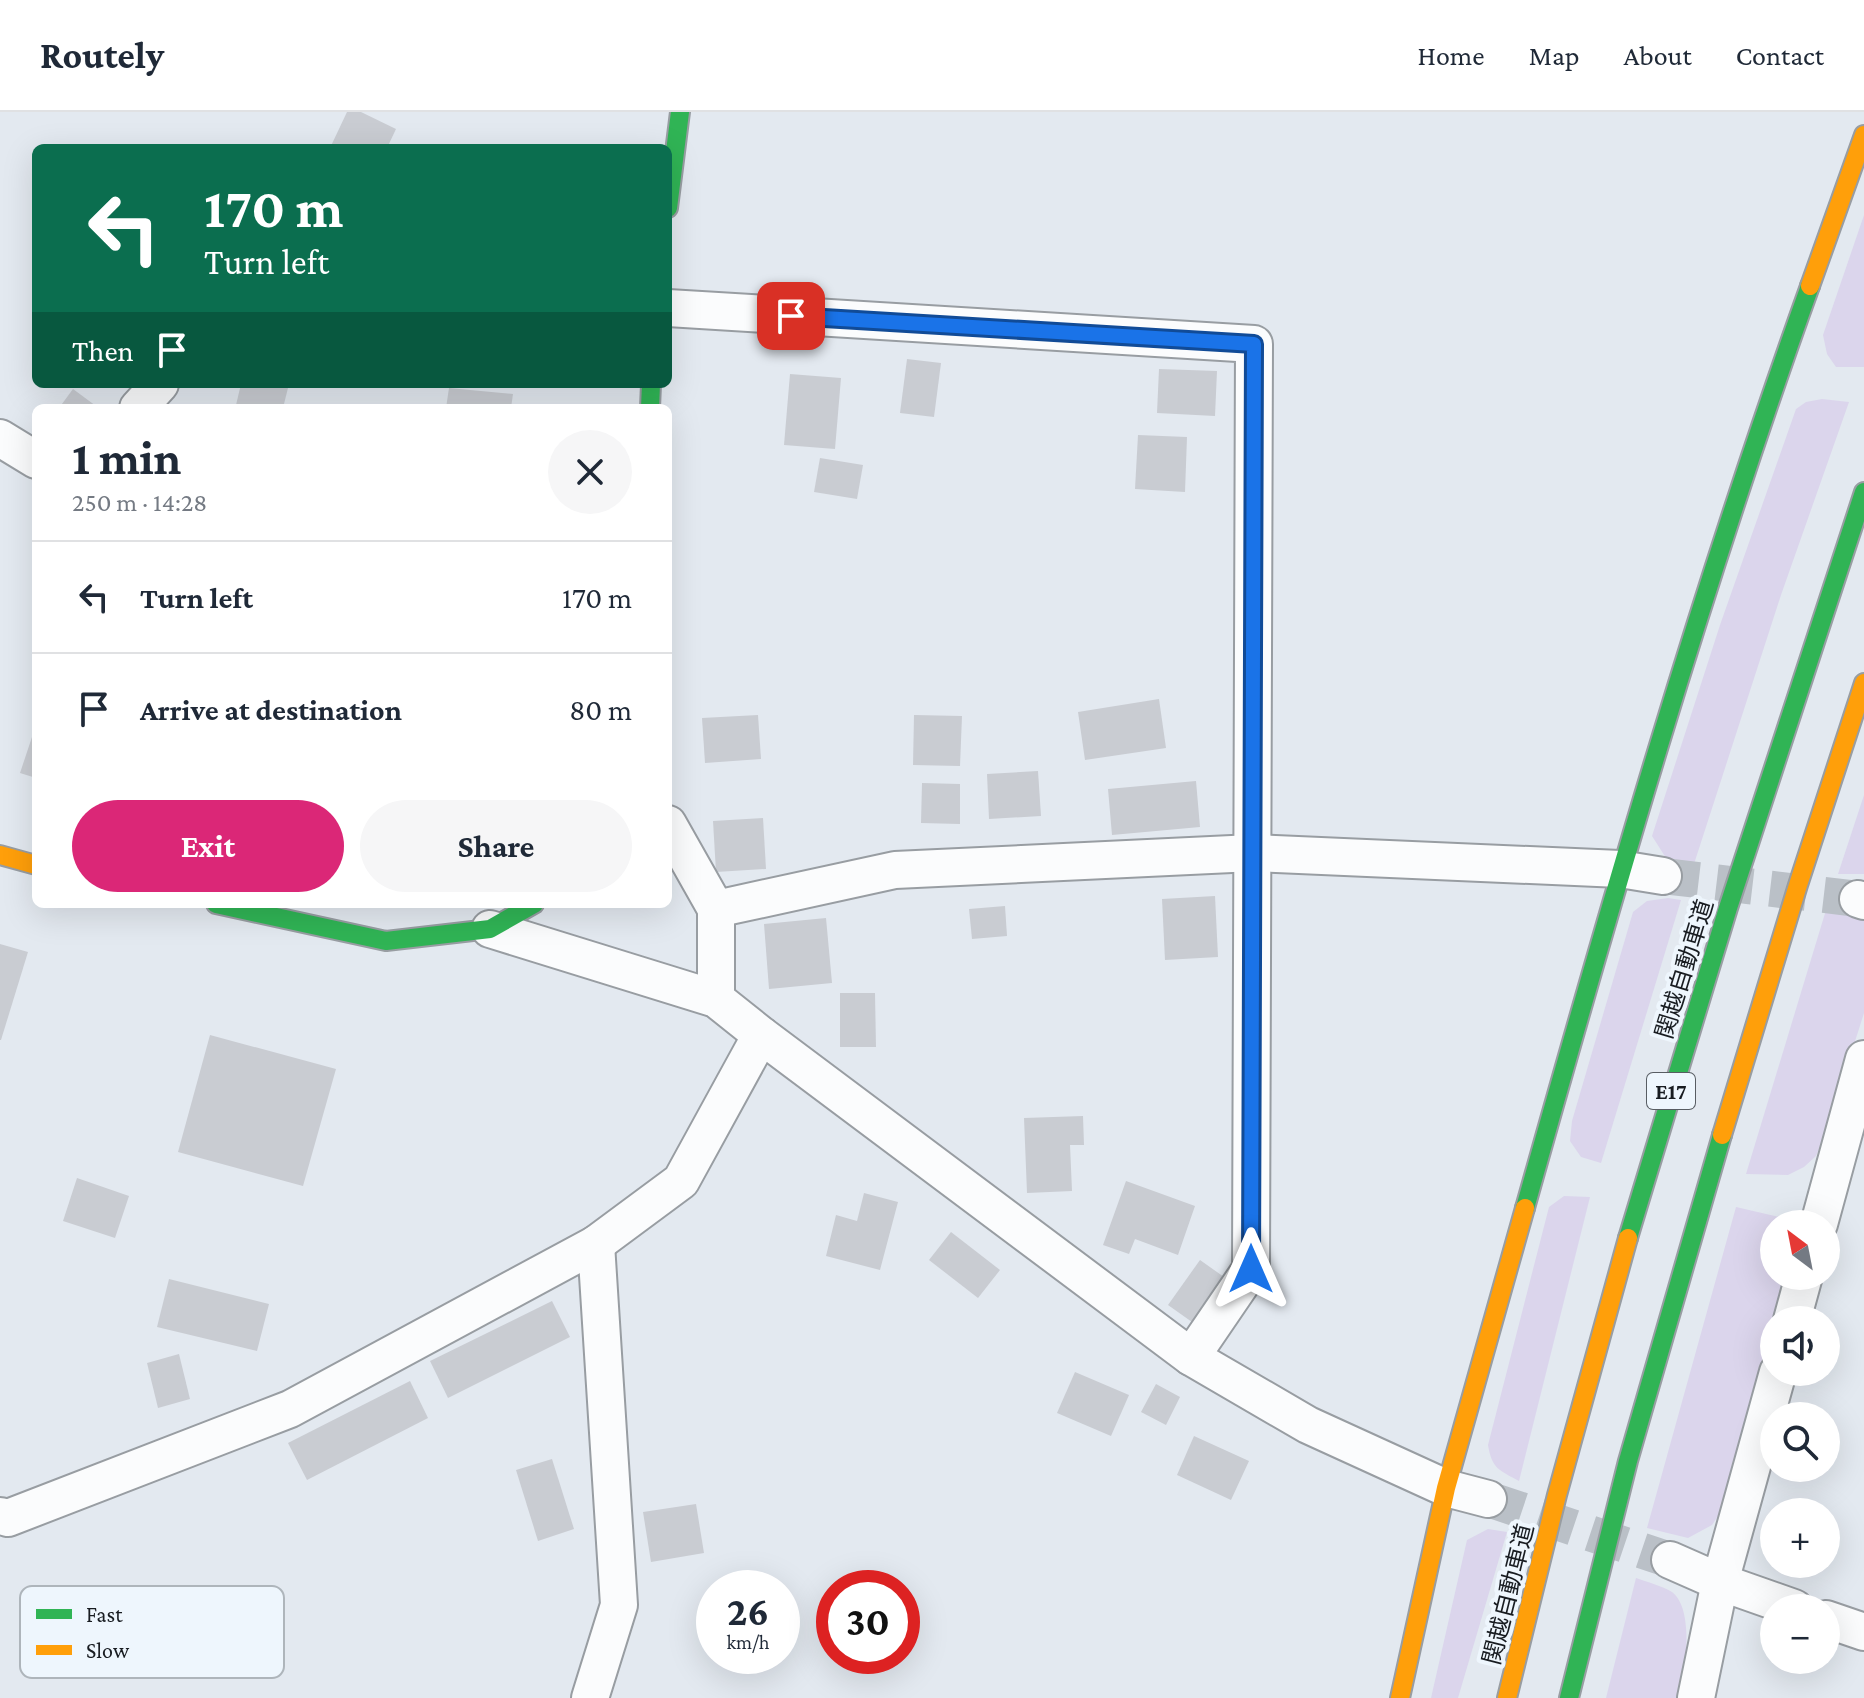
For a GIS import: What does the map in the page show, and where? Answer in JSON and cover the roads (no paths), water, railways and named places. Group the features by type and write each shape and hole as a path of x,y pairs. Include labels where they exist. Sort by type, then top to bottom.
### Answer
{"main road":[{"path":"672,176 680,112"},
{"path":"1400,1698 1446,1488 1620,869 1778,374 1864,135"},
{"name":"関越自動車道","path":"1507,1698 1533,1589 1630,1231 1786,721 1864,492"},
{"name":"E17","path":"1569,1698 1581,1640 1669,1316 1756,1020 1864,683"},
{"path":"0,855 32,864"},
{"path":"234,908 386,941 490,929 527,908"}],"street":[{"path":"672,308 1254,344 1251,1269 1191,1357"},
{"path":"142,404 156,388"},
{"path":"0,438 32,458"},
{"path":"672,831 716,909 716,999"},
{"path":"716,909 895,870 1253,853 1620,869 1663,876"},
{"path":"490,929 716,999 1191,1357 1308,1425 1446,1488 1488,1499"},
{"path":"0,1516 8,1518 290,1409 596,1244 681,1181 761,1035"},
{"path":"1823,1210 1864,1059"},
{"path":"590,1698 619,1605 596,1244"},
{"path":"1696,1698 1720,1582 1774,1386"},
{"path":"1670,1560 1760,1596"},
{"path":"1840,1624 1864,1632"}],"tunnel":[{"path":"1663,876 1858,899"},
{"path":"1488,1499 1670,1560"}]}
